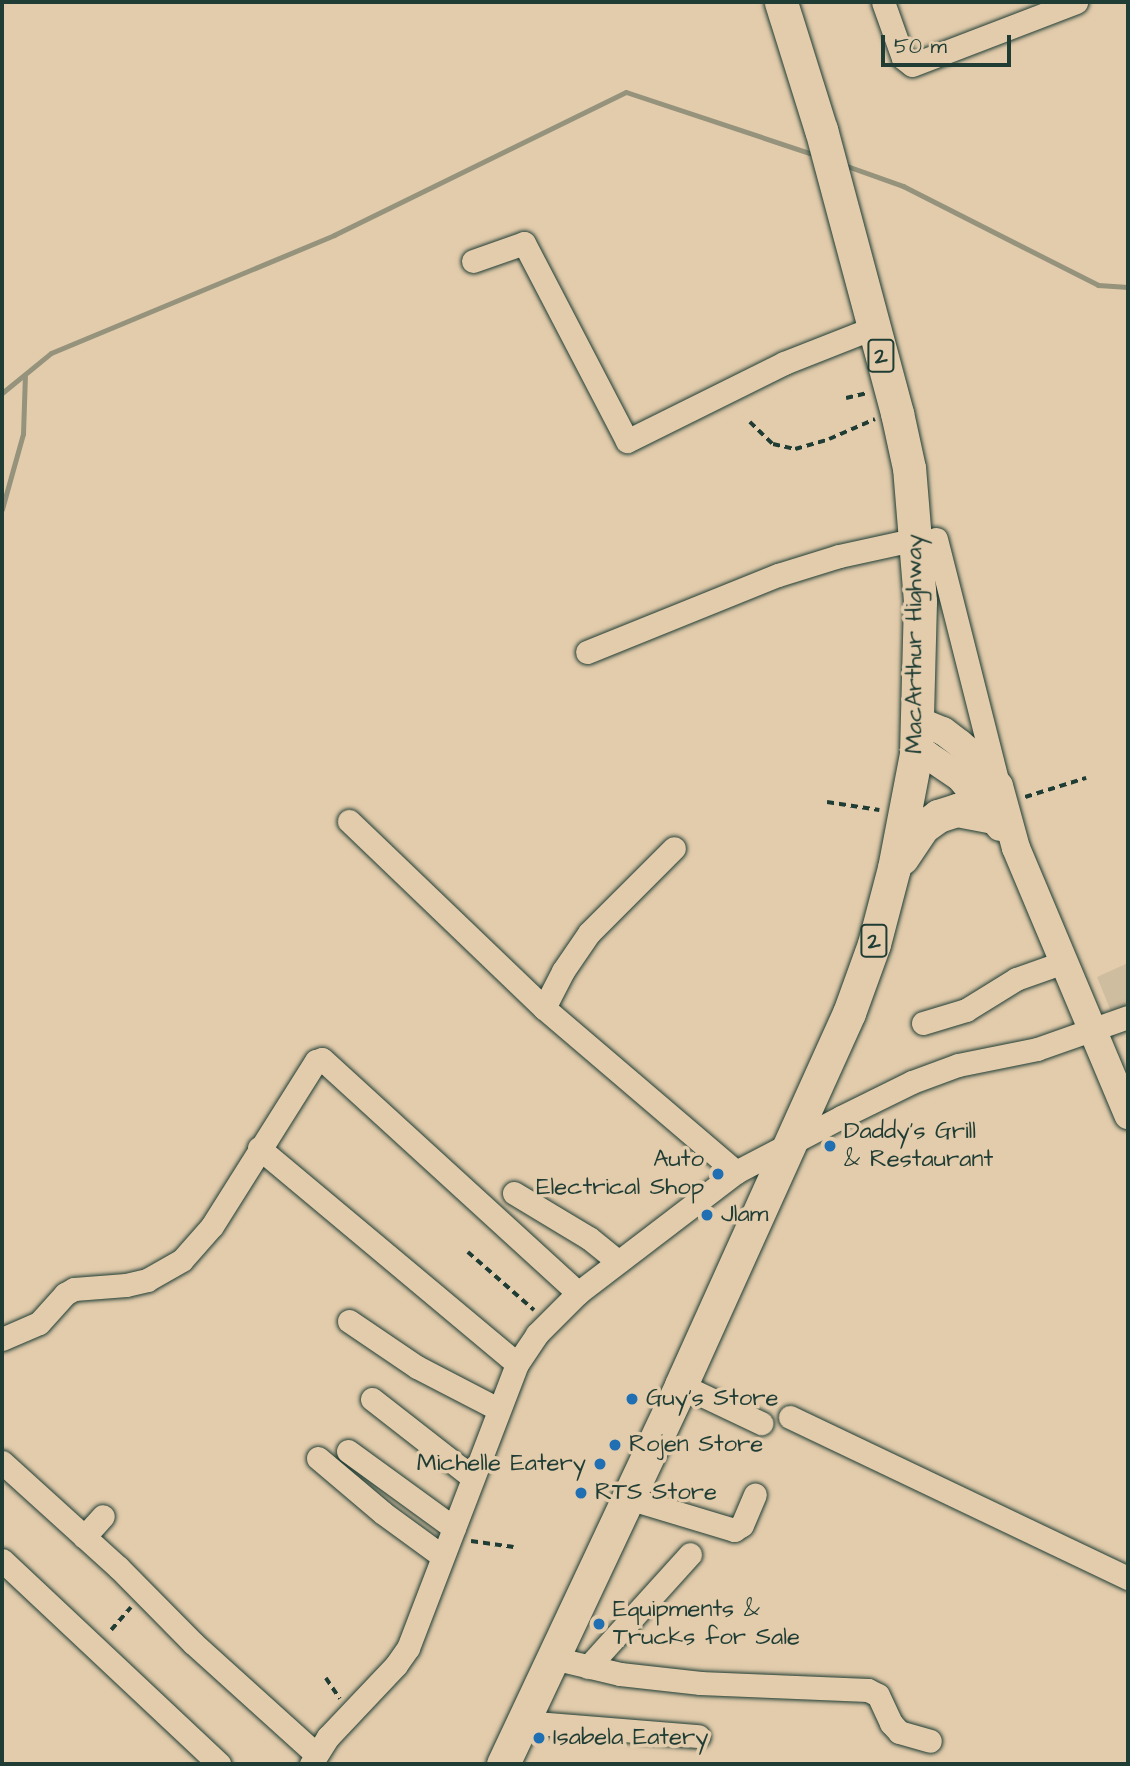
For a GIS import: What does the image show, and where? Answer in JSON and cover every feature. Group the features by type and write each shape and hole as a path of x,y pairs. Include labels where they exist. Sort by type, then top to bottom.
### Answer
{"highway":[{"name":"MacArthur Highway","path":"503,1764 681,1385 849,1013 874,944 894,869 916,754 927,539 897,413 821,130 781,2"},
{"path":"894,869 923,827 937,816 998,802"}],"main road":[{"path":"918,721 943,731 980,761 1128,1115"},
{"path":"916,754 927,755 998,802"}],"street":[{"path":"883,2 903,58 912,65 1076,2"},
{"path":"473,261 524,243 627,441 784,363 873,328"},
{"path":"587,652 778,575 839,556 927,539 998,802"},
{"path":"349,821 544,1008 736,1172"},
{"path":"544,1008 563,971 589,933 674,848"},
{"path":"923,1023 967,1010 1016,979 1064,962"},
{"path":"2,1462 144,1592 314,1759 348,1713 381,1682 408,1648 517,1364 527,1347 578,1293 736,1172 912,1082 958,1065 1037,1049 1093,1032 1128,1017"},
{"path":"2,1339 39,1323 65,1294 74,1289 126,1285 147,1280 182,1260 212,1226 316,1061 322,1059 578,1293"},
{"path":"259,1148 517,1364"},
{"path":"514,1193 589,1238 617,1261"},
{"path":"349,1321 417,1367 498,1409"},
{"path":"681,1385 761,1423"},
{"path":"372,1399 472,1478"},
{"path":"790,1417 1128,1578"},
{"path":"348,1451 449,1540"},
{"path":"318,1458 383,1513 449,1540"},
{"path":"628,1498 734,1530 742,1525 755,1495"},
{"path":"84,1537 103,1516"},
{"path":"588,1667 690,1554"},
{"path":"2,1560 219,1764"},
{"path":"553,1658 588,1667 700,1683 868,1690 878,1695 899,1732 930,1741"},
{"path":"523,1722 698,1736"}],"path":[{"path":"750,422 774,444 795,449 829,439 865,422 897,413"},
{"path":"998,802 1086,778"},
{"path":"827,802 906,814"},
{"path":"468,1252 548,1323"},
{"path":"449,1540 514,1547"},
{"path":"111,1630 144,1592"},
{"path":"326,1678 348,1713"}],"shaded area":[{"path":"1128,963 1128,1007 1112,1014 1097,977"}],"waterway":[{"path":"2,393 51,353 334,235 626,92 815,155"},
{"path":"844,165 903,186 1098,285 1128,287"},
{"path":"2,509 23,434 25,375"}],"place":[{"name":"Daddy's Grill & Restaurant","path":"830,1146"},
{"name":"Auto Electrical Shop","path":"718,1174"},
{"name":"Jlam","path":"707,1215"},
{"name":"Guy's Store","path":"632,1399"},
{"name":"Rojen Store","path":"615,1445"},
{"name":"Michelle Eatery","path":"600,1464"},
{"name":"RTS Store","path":"581,1493"},
{"name":"Equipments & Trucks for Sale","path":"599,1624"},
{"name":"Isabela Eatery","path":"539,1738"}]}
